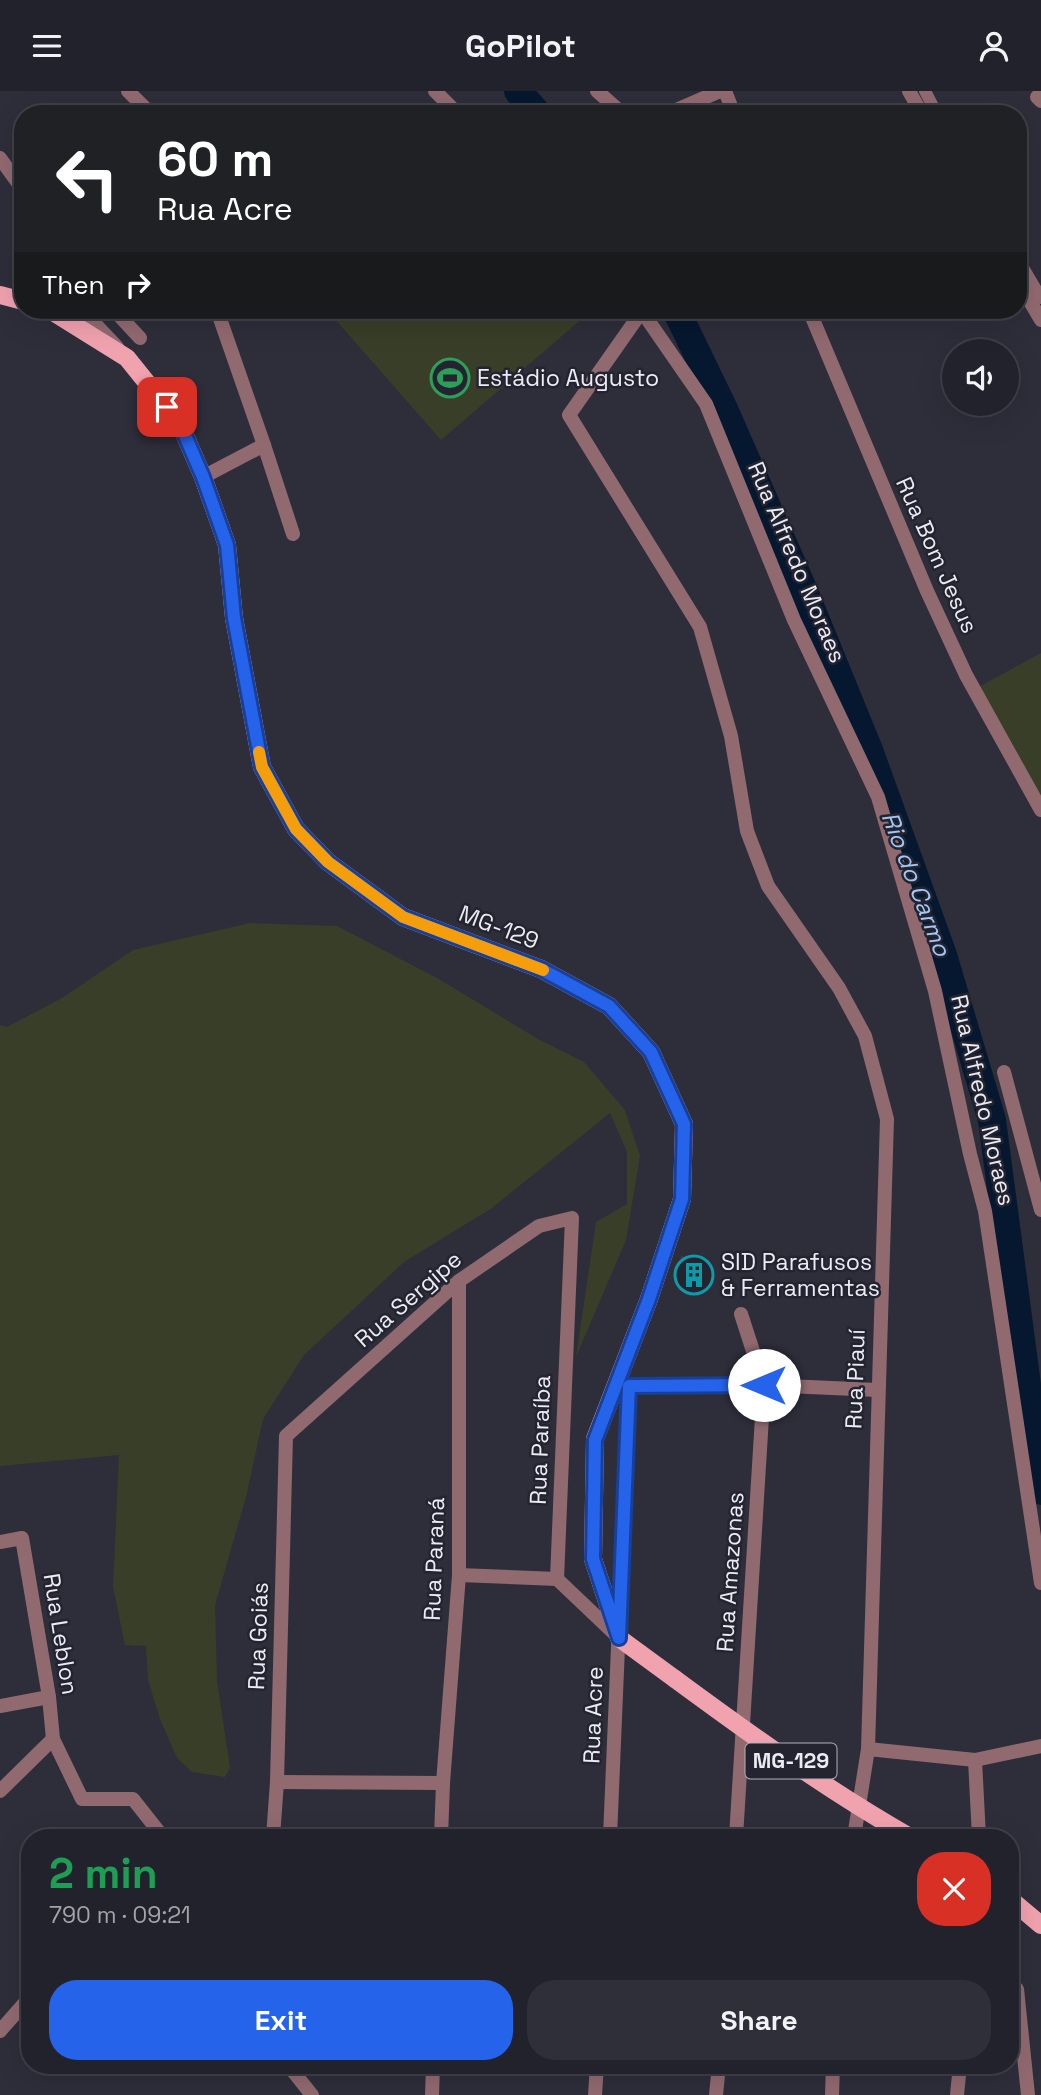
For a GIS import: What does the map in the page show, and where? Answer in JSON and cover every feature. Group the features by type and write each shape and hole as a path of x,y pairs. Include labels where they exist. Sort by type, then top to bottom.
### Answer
{"main road":[{"name":"MG-129","path":"64,319 127,358 180,424 203,477 227,545 234,618 262,767 296,829 328,862 403,917 541,969 609,1006 651,1052 684,1124 682,1199 649,1299 595,1440 593,1559 619,1638 724,1716 897,1829"},
{"path":"1019,1906 1040,1924"}],"street":[{"path":"128,91 142,105"},
{"path":"435,91 449,105"},
{"path":"597,91 612,105"},
{"path":"689,105 723,91"},
{"path":"1041,93 1037,97 1041,101"},
{"path":"0,158 14,177"},
{"path":"1027,274 1041,298"},
{"path":"1027,296 1041,320"},
{"path":"90,319 127,358"},
{"path":"122,319 140,338"},
{"path":"220,319 293,534"},
{"name":"Rua Piauí","path":"635,319 569,415 701,627 731,736 747,831 768,885 839,988 865,1036 887,1119 867,1749 855,1829"},
{"name":"Rua Alfredo Moraes","path":"647,319 706,404 794,620 878,797 935,991 985,1211 1041,1583"},
{"name":"Rua Bom Jesus","path":"813,319 926,591 966,675 1041,810"},
{"path":"203,477 264,445"},
{"path":"1004,1072 1041,1210"},
{"name":"Rua Sergipe","path":"286,1436 459,1281 540,1226 572,1218"},
{"name":"Rua Paraíba","path":"558,1579 572,1218"},
{"name":"Rua Paraná","path":"441,1829 459,1576 459,1281"},
{"name":"Rua Amazonas","path":"736,1829 764,1385 741,1314"},
{"path":"764,1385 877,1390"},
{"name":"Rua Acre","path":"610,1829 629,1386 764,1385"},
{"name":"Rua Goiás","path":"274,1829 286,1436"},
{"name":"Rua Leblon","path":"0,1542 22,1538 49,1697 53,1739"},
{"path":"459,1576 558,1579 619,1638"},
{"path":"0,1706 49,1697"},
{"path":"0,1791 53,1739 82,1799 133,1799 157,1829"},
{"path":"867,1749 975,1760 1041,1746"},
{"path":"975,1760 979,1829"},
{"path":"277,1782 443,1783"},
{"path":"0,2031 21,2007"},
{"path":"1019,2008 1028,2095"},
{"path":"295,2074 312,2095"},
{"path":"432,2095 433,2074"},
{"path":"595,2095 596,2074"},
{"path":"716,2095 718,2074"},
{"path":"832,2095 833,2074"},
{"path":"957,2095 959,2074"}],"green space":[{"name":"Estádio Augusto","path":"335,319 582,319 441,440"},
{"path":"1041,653 1041,799 979,687"},
{"path":"250,923 337,926 437,978 538,1039 584,1062 625,1110 640,1156 626,1240 576,1357 596,1222 627,1204 627,1152 610,1113 492,1208 404,1262 304,1355 263,1419 246,1497 215,1605 217,1681 230,1768 225,1777 192,1772 177,1758 160,1719 148,1680 146,1646 125,1645 113,1587 119,1455 0,1466 0,1025 7,1027 62,998 133,950"}],"building":[{"name":"SID Parafusos & Ferramentas","path":"682,1257 711,1270 705,1283 677,1269"}],"waterway":[{"name":"Rio do Carmo","path":"518,91 530,105"},
{"name":"Rio do Carmo","path":"680,319 723,407 804,591 869,750 943,955 992,1120 1041,1491"}],"slow traffic":[{"path":"259,752 262,767 296,829 328,862 403,917 543,970"}],"place":[{"name":"Estádio Augusto","path":"450,378"},
{"name":"SID Parafusos & Ferramentas","path":"694,1275"}],"route":[{"path":"167,407 180,424 203,477 227,545 234,618 262,767 296,829 328,862 403,917 541,969 609,1006 651,1052 684,1124 682,1199 649,1299 595,1440 593,1559 619,1638 629,1386 764,1385"}]}
